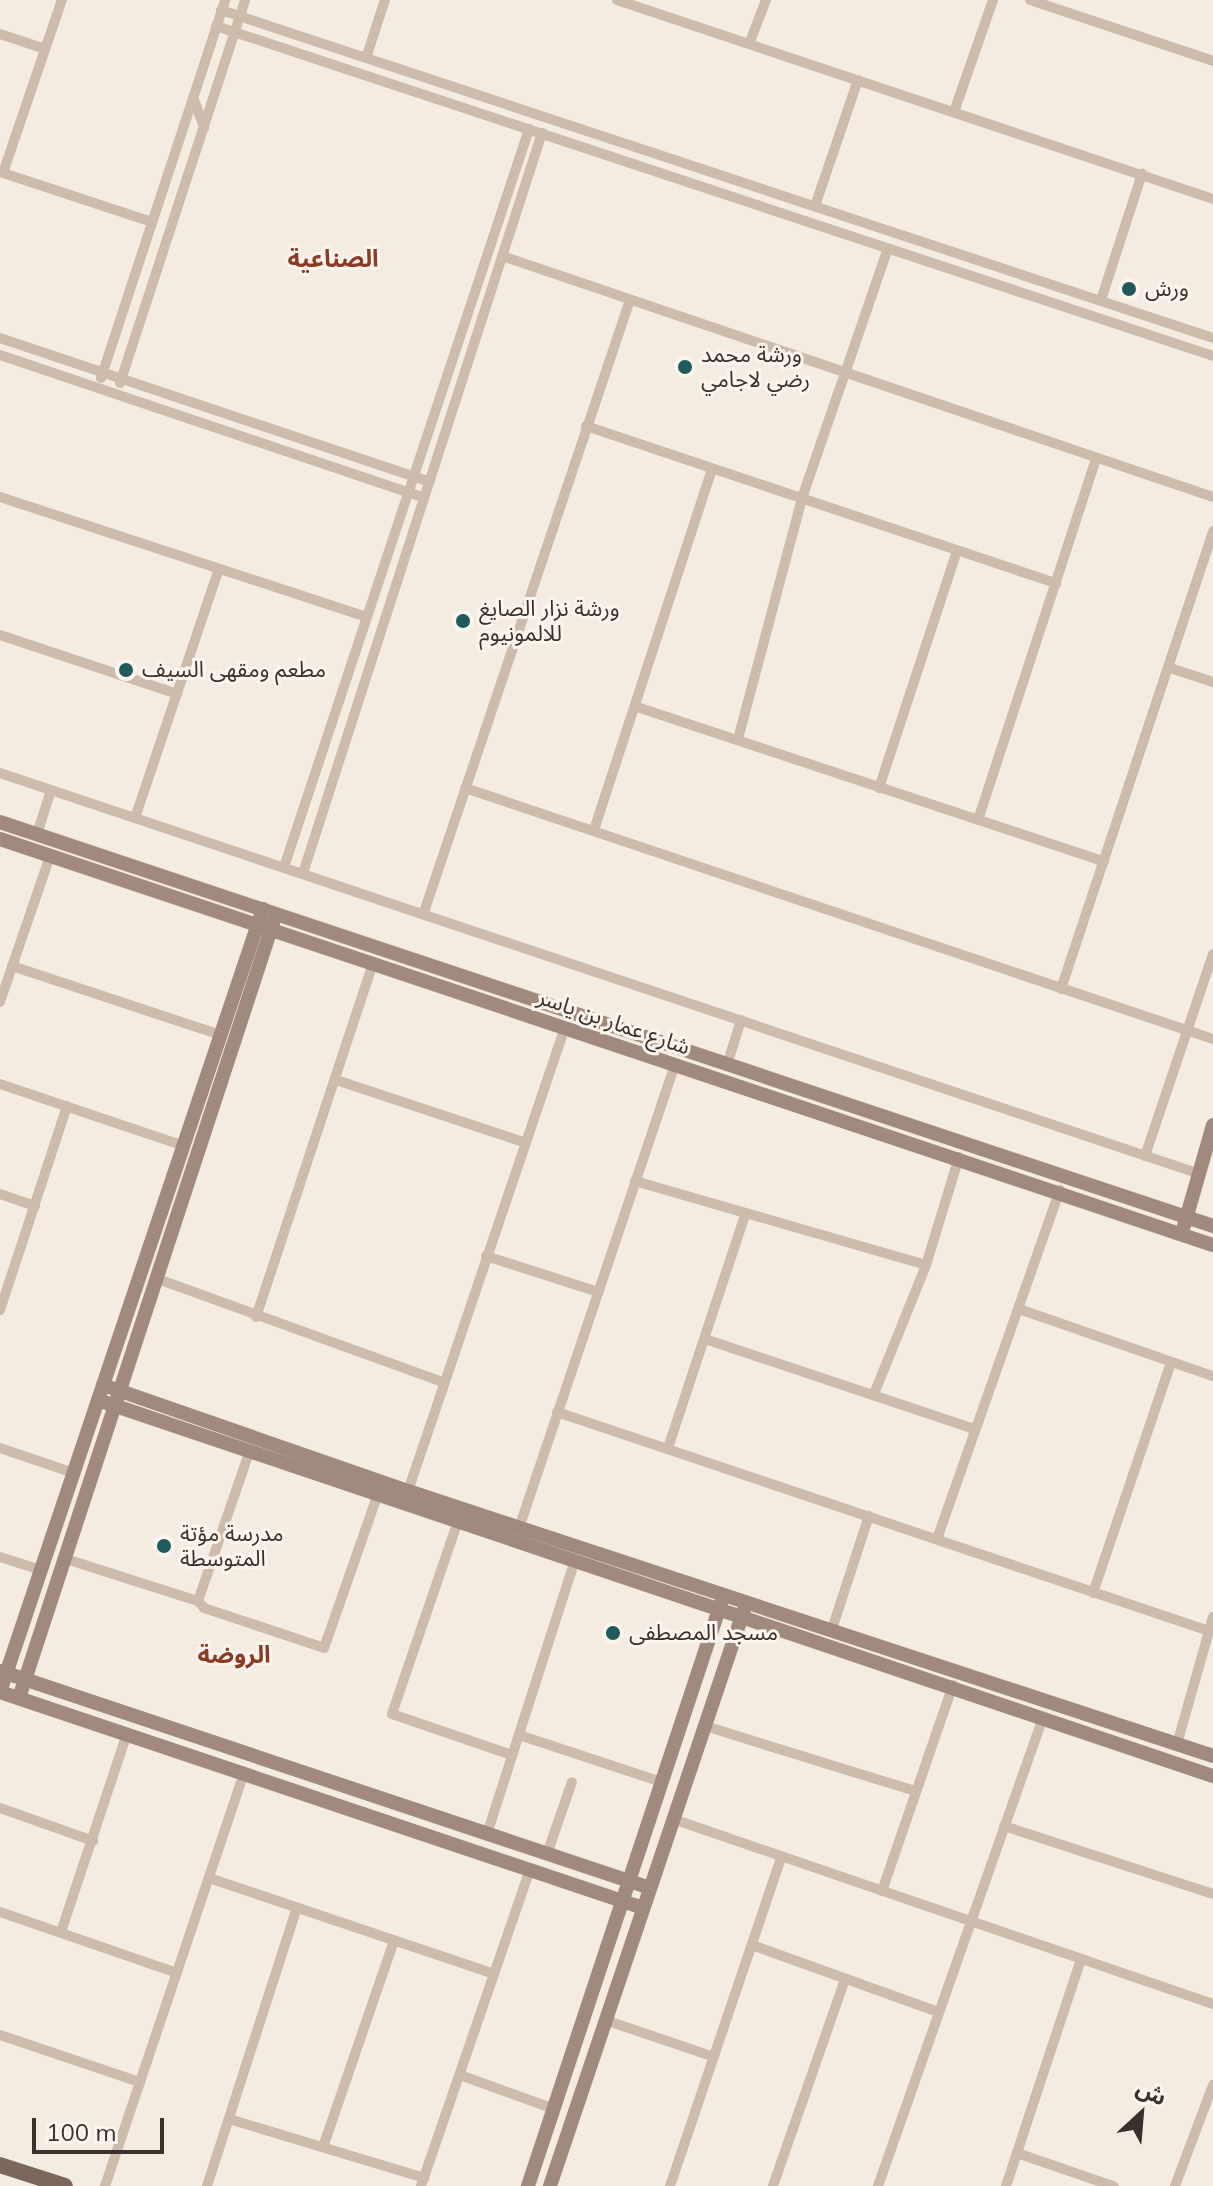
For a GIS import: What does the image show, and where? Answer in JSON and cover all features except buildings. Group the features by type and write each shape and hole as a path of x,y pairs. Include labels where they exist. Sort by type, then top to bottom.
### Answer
{"main road":[{"path":"0,2165 65,2186"}],"street":[{"path":"62,0 2,172 152,222"},
{"path":"117,392 245,0"},
{"path":"366,58 385,0"},
{"path":"617,0 1213,199"},
{"path":"749,44 766,0"},
{"path":"954,112 993,0"},
{"path":"1030,0 1213,61"},
{"path":"98,386 223,5 240,16 1213,338"},
{"path":"216,26 1213,356"},
{"path":"0,34 45,49"},
{"path":"815,206 858,80"},
{"path":"193,97 204,128"},
{"path":"284,867 529,129 527,111"},
{"path":"529,129 547,117"},
{"path":"303,873 542,133"},
{"path":"1101,300 1142,174"},
{"path":"738,739 802,498 844,368 888,248"},
{"path":"502,256 844,368 1096,459 1213,497"},
{"path":"424,912 630,300"},
{"path":"0,338 430,482"},
{"path":"0,355 424,498"},
{"path":"586,426 1056,583"},
{"path":"978,820 1096,459"},
{"path":"594,830 637,707 712,470"},
{"path":"0,497 367,617"},
{"path":"1061,989 1213,531"},
{"path":"879,788 957,551"},
{"path":"135,818 219,569"},
{"path":"0,635 177,694"},
{"path":"1170,668 1213,682"},
{"path":"637,707 1104,861"},
{"path":"0,773 424,912 1197,1173"},
{"path":"465,788 1213,1039"},
{"path":"37,834 51,790"},
{"name":"شارع عمار بن ياسر","path":"0,822 1213,1226"},
{"name":"شارع عمار بن ياسر","path":"0,839 565,1027 674,1067 1060,1190 1213,1245"},
{"path":"0,1002 50,856"},
{"path":"270,911 221,1035 41,1570 3,1672 0,1692 643,1908"},
{"path":"19,1698 158,1279 264,927"},
{"path":"1145,1156 1213,954"},
{"path":"256,1317 373,963"},
{"path":"12,966 221,1035"},
{"path":"727,1065 741,1020"},
{"path":"408,1491 565,1027"},
{"path":"519,1528 674,1067"},
{"path":"336,1080 524,1142"},
{"path":"0,1084 184,1146"},
{"path":"0,1310 67,1106"},
{"path":"1181,1234 1213,1125"},
{"path":"874,1394 926,1265 959,1157"},
{"path":"635,1181 926,1265"},
{"path":"937,1539 1060,1190"},
{"path":"0,1194 35,1206"},
{"path":"668,1448 745,1215"},
{"path":"486,1256 598,1292"},
{"path":"158,1279 256,1317 443,1382"},
{"path":"1019,1309 1213,1376"},
{"path":"705,1339 974,1429"},
{"path":"1093,1593 1171,1362"},
{"path":"103,1385 119,1398 250,1450 953,1685 1042,1719 1213,1776"},
{"path":"98,1400 119,1398 725,1592 1213,1756"},
{"path":"557,1412 1209,1631"},
{"path":"0,1448 74,1473"},
{"path":"198,1601 250,1450"},
{"path":"66,1559 198,1601 204,1608 324,1648 378,1494"},
{"path":"832,1629 869,1516"},
{"path":"458,1521 392,1714 512,1755"},
{"path":"0,1557 41,1570"},
{"path":"487,1834 575,1560"},
{"path":"528,2186 725,1592"},
{"path":"550,2186 748,1600"},
{"path":"1177,1744 1213,1617"},
{"path":"3,1672 650,1888"},
{"path":"882,1891 953,1685"},
{"path":"878,2186 1042,1719"},
{"path":"705,1726 915,1791"},
{"path":"61,1932 127,1734"},
{"path":"519,1735 662,1782"},
{"path":"105,2186 244,1774"},
{"path":"547,1854 572,1782"},
{"path":"0,1808 93,1841"},
{"path":"673,1819 1213,2004"},
{"path":"1004,1826 1213,1894"},
{"path":"670,2186 782,1856"},
{"path":"229,2119 323,2147 423,2182 530,1870"},
{"path":"209,1878 494,1974"},
{"path":"207,2186 297,1908"},
{"path":"0,1912 177,1973"},
{"path":"323,2147 394,1941"},
{"path":"752,1945 938,2012"},
{"path":"1006,2186 1081,1959"},
{"path":"773,2186 845,1979"},
{"path":"605,2020 714,2057"},
{"path":"0,2035 140,2082"},
{"path":"460,2075 554,2109"},
{"path":"1175,2186 1209,2116 1213,2085"},
{"path":"1017,2153 1113,2186"}],"place":[{"name":"ورش","path":"1129,289"},
{"name":"ورشة محمد رضي لاجامي","path":"685,367"},
{"name":"ورشة نزار الصايغ للالمونيوم","path":"463,621"},
{"name":"مطعم ومقهى السيف","path":"126,670"},
{"name":"مدرسة مؤتة المتوسطة","path":"164,1546"},
{"name":"مسجد المصطفى","path":"613,1633"}],"district":[{"name":"الصناعية","path":"333,259"},
{"name":"الروضة","path":"234,1655"}]}
